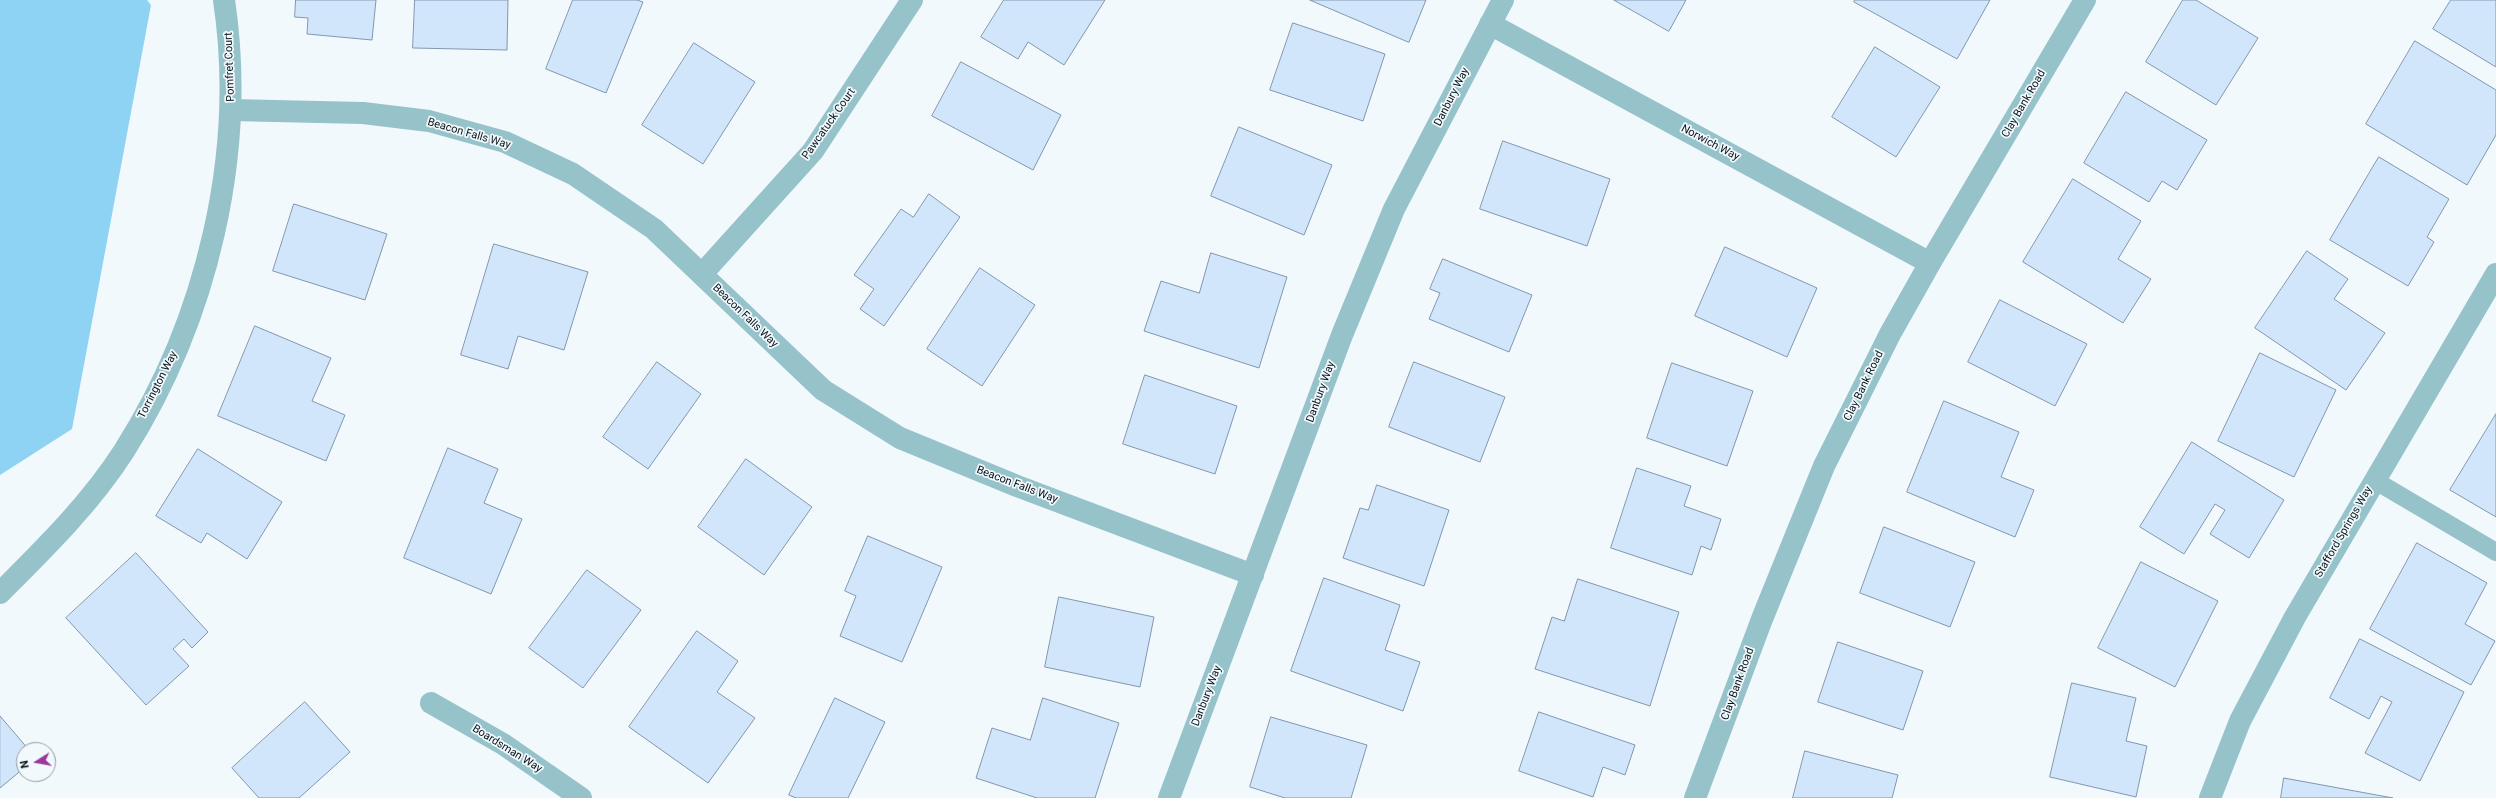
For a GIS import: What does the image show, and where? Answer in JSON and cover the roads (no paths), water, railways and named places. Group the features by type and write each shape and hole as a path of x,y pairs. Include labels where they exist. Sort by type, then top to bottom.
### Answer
{"street":[{"name":"Pomfret Court","path":"224,0 231,43 231,110"},
{"name":"Pawcatuck Court","path":"702,274 813,151 912,0"},
{"name":"Danbury Way","path":"1168,798 1342,335 1394,209 1503,0"},
{"name":"Clay Bank Road","path":"1696,798 1762,619 1824,466 1890,334 1930,262 2085,0"},
{"name":"Norwich Way","path":"1490,24 1930,262"},
{"name":"Beacon Falls Way","path":"231,110 362,113 430,121 505,142 573,174 654,229 823,390 900,438 1017,486 1253,575"},
{"name":"Torrington Way","path":"0,593 67,527 124,451 173,360 207,262 226,173 231,110"},
{"name":"Stafford Springs Way","path":"2210,798 2240,721 2295,617 2496,274"},
{"name":"Boardsman Way","path":"431,703 503,744 581,798"}],"lane":[{"path":"2374,480 2496,552"}]}
